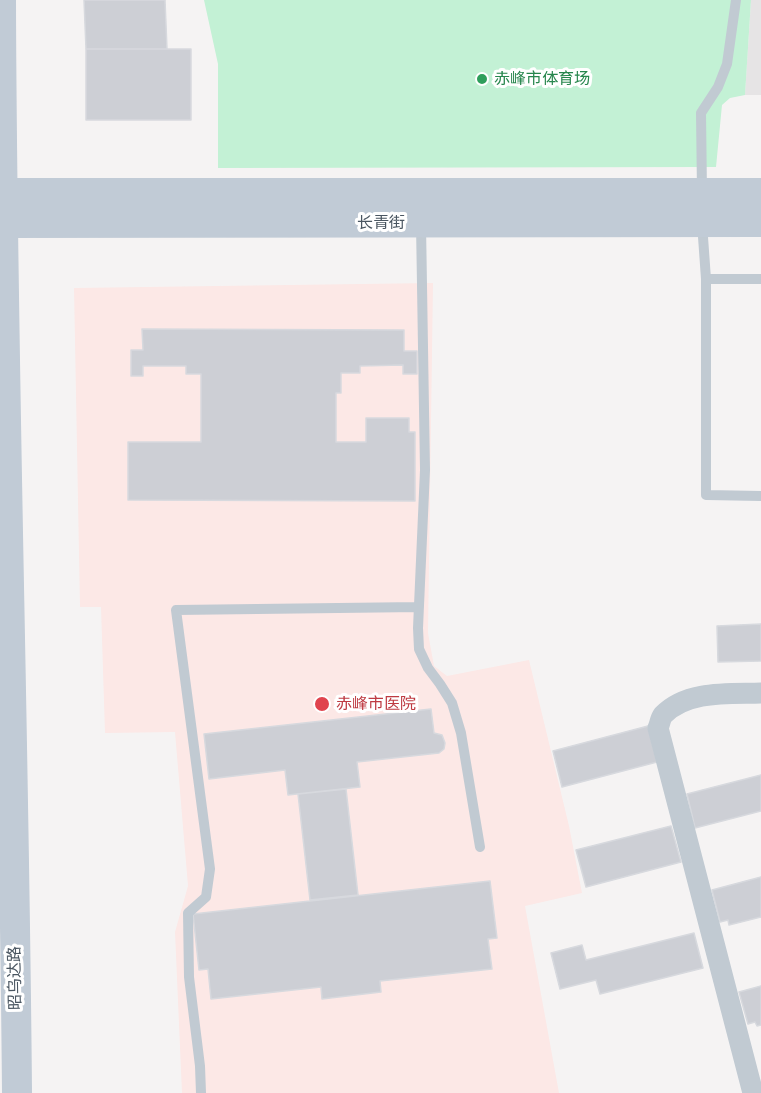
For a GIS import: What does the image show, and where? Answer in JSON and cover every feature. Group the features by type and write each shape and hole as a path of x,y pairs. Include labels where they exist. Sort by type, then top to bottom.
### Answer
{"main road":[{"name":"昭乌达路","path":"1,0 1,223 12,719 17,1093"},
{"name":"长青街","path":"1,223 421,223 702,207 761,193"},
{"name":"长青街","path":"1,194 702,207 761,222"}],"street":[{"path":"753,1093 658,728 662,717 682,701 703,696 761,693"}],"lane":[{"path":"736,0 727,64 718,87 701,113 702,207 706,279 706,495 761,496"},
{"path":"421,223 425,470 419,649 428,668 452,703 461,733 480,847"},
{"path":"706,279 761,279"},
{"path":"201,1093 189,977 188,913 206,897 210,869 176,610 419,607"}],"shaded area":[{"path":"751,0 761,0 761,95 745,95"},
{"name":"赤峰市医院","path":"433,283 428,633 434,666 447,676 529,660 569,826 582,893 525,906 559,1093 182,1093 175,932 188,886 175,732 105,733 101,607 80,607 74,288"}],"green space":[{"name":"赤峰市体育场","path":"204,0 751,0 745,95 730,98 722,105 716,167 218,168 218,64"}],"building":[{"path":"84,0 165,0 167,49 86,49"},
{"path":"86,49 191,49 191,120 86,120"},
{"path":"142,329 404,330 404,351 417,351 417,374 403,374 403,365 360,366 360,373 341,373 341,393 336,393 336,442 366,442 366,418 409,418 409,432 415,432 415,501 128,500 128,442 201,442 201,374 186,374 186,366 143,366 143,376 131,376 131,350 143,350"},
{"path":"761,624 761,661 718,662 717,626"},
{"path":"431,709 434,733 442,735 445,743 444,749 439,753 357,762 360,787 288,795 285,770 209,779 204,734"},
{"path":"648,726 657,762 562,787 553,751"},
{"path":"761,775 761,811 695,828 687,794"},
{"path":"346,789 358,895 310,900 298,794"},
{"path":"671,826 681,862 586,887 576,850"},
{"path":"761,877 761,917 729,925 728,920 720,922 712,890"},
{"path":"490,881 497,938 488,939 492,969 380,981 381,992 322,999 321,987 211,999 208,969 199,970 193,914"},
{"path":"694,933 703,968 600,994 596,980 560,989 551,953 582,945 586,960"},
{"path":"761,986 761,1025 757,1026 755,1022 748,1024 739,992"}],"place":[{"name":"赤峰市体育场","path":"482,79"},
{"name":"赤峰市医院","path":"322,704"}]}
